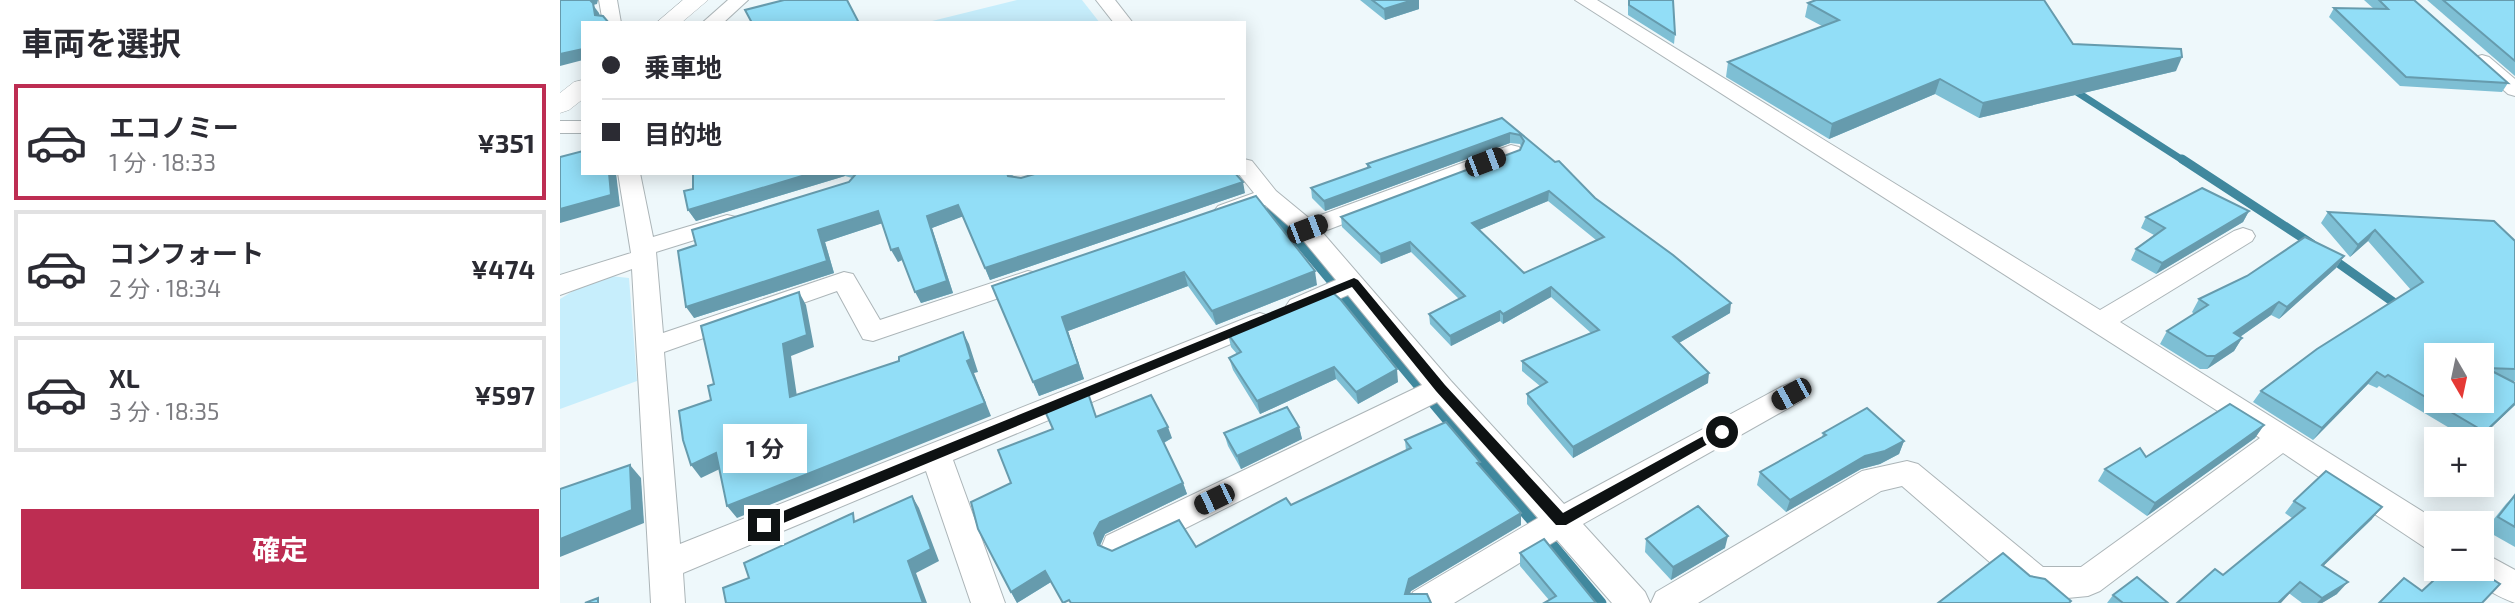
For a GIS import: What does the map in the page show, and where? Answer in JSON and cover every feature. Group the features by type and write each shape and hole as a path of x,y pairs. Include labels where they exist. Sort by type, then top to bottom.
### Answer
{"street":[{"path":"608,0 612,21"},
{"path":"670,21 697,0"},
{"path":"713,21 739,0"},
{"path":"1105,0 1122,21"},
{"path":"1584,0 2282,437 2424,529"},
{"path":"2463,45 2515,90"},
{"path":"560,104 581,88"},
{"path":"560,127 581,127"},
{"path":"1307,229 1511,152"},
{"path":"1246,168 1269,196 1307,229 1350,284 1426,396 1633,603"},
{"path":"629,175 643,253 668,603"},
{"path":"1201,220 1269,196"},
{"path":"560,286 570,280 744,217"},
{"path":"2099,323 2243,236"},
{"path":"650,347 844,280 873,332 1056,269"},
{"path":"665,565 1350,284"},
{"path":"1425,603 1554,525 1791,394"},
{"path":"1118,546 1426,396"},
{"path":"1668,603 1873,480 1908,473 2035,581 2057,584 2088,581 2282,437"},
{"path":"936,456 988,603"},
{"path":"2494,575 2515,590 2504,603"}],"shaded area":[{"path":"1017,0 1082,0 1098,21 932,21"},
{"path":"610,276 629,278 637,381 560,409 560,299 588,282"}],"building":[{"path":"560,0 590,0 595,15 603,16 607,21 581,21 581,49 560,54"},
{"path":"784,0 847,0 858,21 751,21 745,10"},
{"path":"1372,0 1413,0 1384,9"},
{"path":"1629,0 1673,0 1675,34 1629,5"},
{"path":"1816,0 2044,0 2073,44 2181,49 2182,57 1983,103 1940,79 1832,124 1728,62 1839,20 1808,3"},
{"path":"2379,0 2414,0 2508,83 2406,77 2334,8 2388,9"},
{"path":"2443,0 2515,0 2515,61"},
{"path":"1502,118 1555,162 1559,161 1595,198 1673,255 1731,303 1673,337 1709,373 1573,447 1527,394 1547,382 1522,361 1599,330 1551,287 1503,314 1500,311 1450,336 1429,314 1465,296 1410,242 1380,254 1341,217 1520,150 1524,141 1520,135 1510,133 1324,201 1311,188 1370,167 1367,164","holes":["1549,191 1604,237 1524,273 1472,223"]},
{"path":"581,152 581,175 609,175 611,195 560,209 560,157"},
{"path":"693,175 805,175 688,210 684,191 693,189"},
{"path":"855,175 1008,175 1021,178 1031,175 1237,175 1243,182 985,268 958,205 927,216 947,281 915,292 898,248 891,250 878,211 818,230 827,261 686,307 678,251 696,245 692,230 849,182"},
{"path":"2202,188 2249,211 2162,263 2136,249 2165,228 2146,217"},
{"path":"1256,196 1315,271 1212,311 1184,272 1062,317 1078,364 1033,382 992,286"},
{"path":"2328,212 2494,221 2515,241 2515,369 2494,368 2494,343 2424,343 2424,396 2388,375 2385,377 2377,372 2322,428 2261,391 2317,349 2423,282 2375,230 2358,245"},
{"path":"2305,237 2344,256 2287,307 2279,302 2234,333 2242,338 2215,356 2207,356 2167,331 2208,305 2199,299 2247,276"},
{"path":"1331,291 1397,369 1356,392 1334,367 1257,401 1229,358 1241,352 1228,334"},
{"path":"799,292 807,335 783,344 790,397 899,361 899,357 963,332 971,359 967,361 985,403 727,506 716,453 691,465 683,440 679,411 711,400 708,386 714,384 701,326"},
{"path":"2494,372 2515,383 2515,403 2490,427 2476,427 2453,413 2494,413"},
{"path":"1088,393 1096,417 1151,395 1168,427 1158,431 1183,483 1100,522 1094,533 1098,545 1112,551 1179,520 1196,547 1286,498 1291,505 1411,448 1405,440 1446,422 1480,462 1477,463 1521,513 1409,579 1405,594 1427,594 1431,603 1071,603 1069,600 1063,603 1045,571 1011,592 978,529 971,502 1011,483 998,450 1053,429 1045,411"},
{"path":"2230,404 2264,425 2155,503 2105,469 2140,448 2146,457"},
{"path":"1287,407 1299,427 1237,456 1224,433"},
{"path":"1867,408 1904,441 1885,451 1865,456 1790,500 1760,472 1826,435 1823,433"},
{"path":"630,465 632,510 560,539 560,489"},
{"path":"2326,471 2382,507 2322,565 2348,582 2322,598 2300,582 2278,603 2177,603 2215,569 2223,575 2305,508 2294,501"},
{"path":"2515,495 2515,527 2498,517"},
{"path":"912,496 931,549 908,561 923,603 726,603 723,588 749,578 744,563 853,513 854,522"},
{"path":"1698,506 1728,536 1673,567 1646,539"},
{"path":"1544,539 1596,603 1544,603 1556,596 1520,553"},
{"path":"2003,553 2030,576 2045,579 2071,601 1938,603"},
{"path":"2137,577 2168,603 2123,603 2113,595"},
{"path":"2404,578 2422,591 2433,581 2494,580 2500,584 2482,603 2379,603"},
{"path":"598,598 598,603 585,603"}],"waterway":[{"path":"2069,87 2184,161"},
{"path":"2182,159 2312,244"},
{"path":"1271,209 1396,359"},
{"path":"2330,257 2403,309"},
{"path":"1395,357 1601,603"}],"route":[{"path":"764,525 962,446 1354,282 1441,388 1561,521 1722,432"}]}
